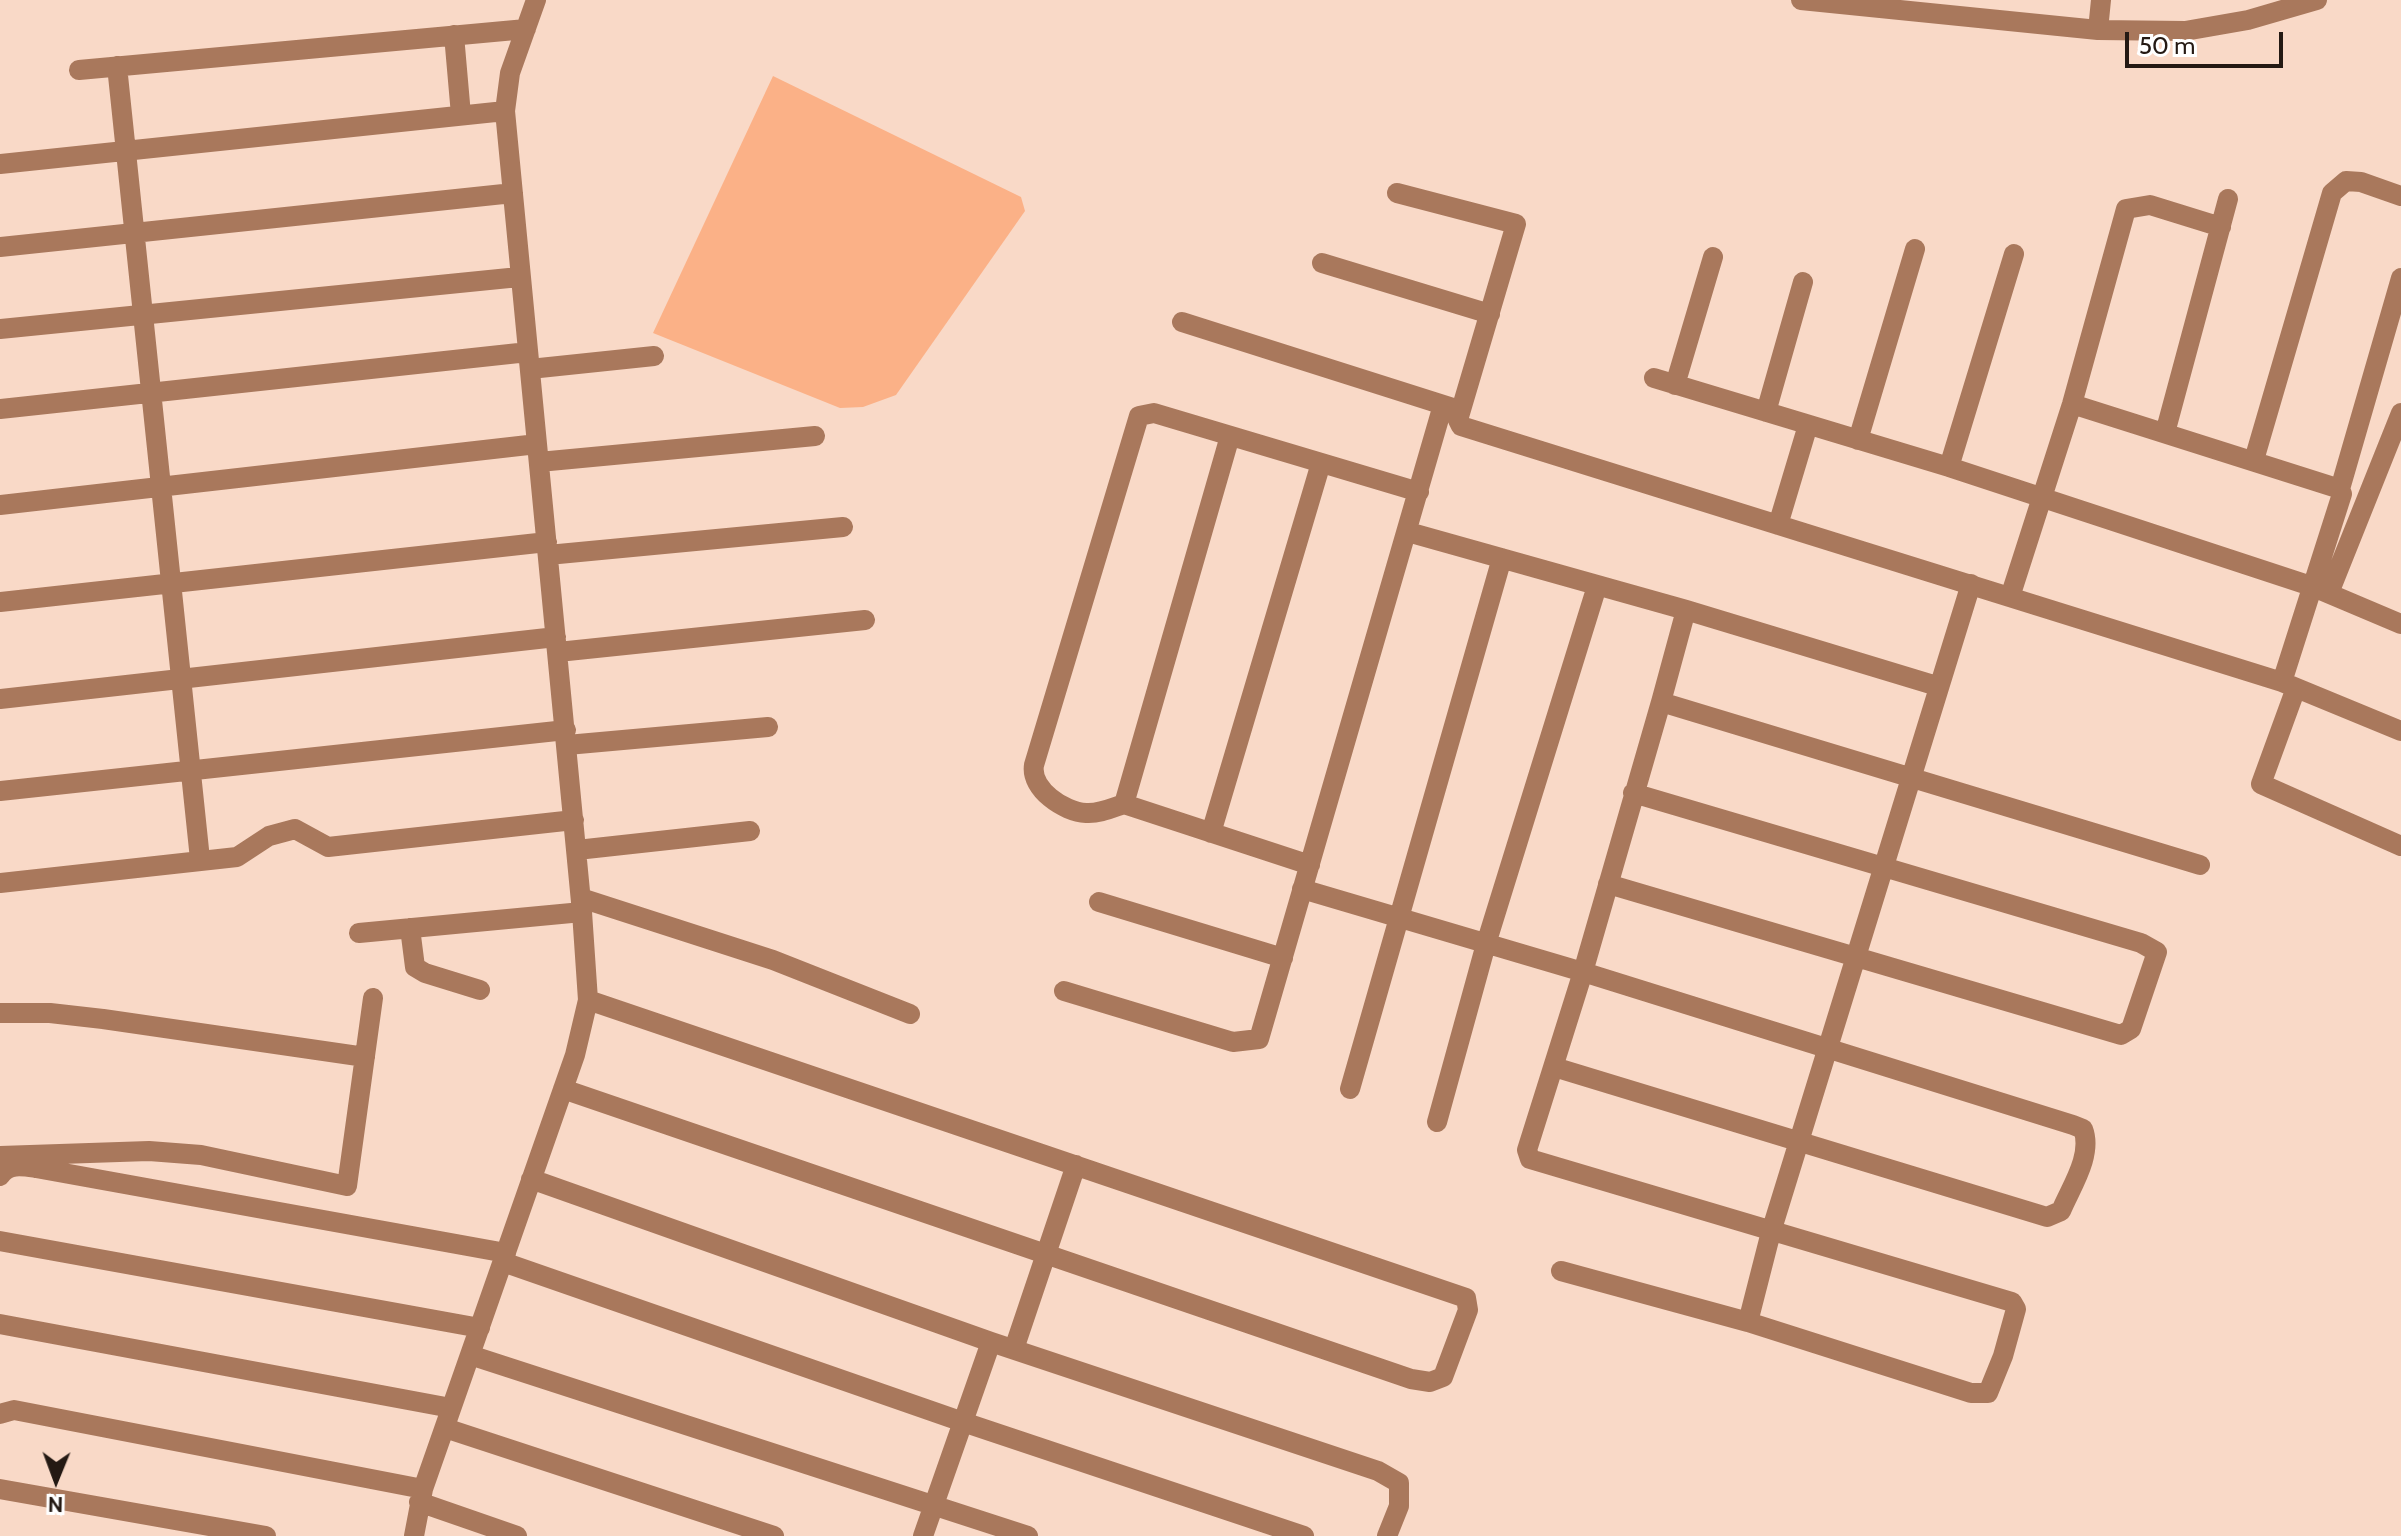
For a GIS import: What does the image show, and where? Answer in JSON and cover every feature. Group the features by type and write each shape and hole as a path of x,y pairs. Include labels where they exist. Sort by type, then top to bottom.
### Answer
{"street":[{"path":"414,1536 421,1495 563,1089 588,1000 577,850 505,111 510,73 536,0"},
{"path":"1801,0 2098,30 2214,28 2317,0"},
{"path":"2098,30 2101,0"},
{"path":"79,70 526,29"},
{"path":"454,35 461,115"},
{"path":"117,66 200,859"},
{"path":"0,164 505,111"},
{"path":"2254,460 2332,193 2346,181 2361,182 2401,196"},
{"path":"0,247 513,193"},
{"path":"1064,991 1233,1042 1249,1043 1259,1039 1419,492 1490,314 1516,224 1397,193"},
{"path":"2165,433 2228,199"},
{"path":"2010,597 2072,404 2126,209 2150,205 2221,227"},
{"path":"1858,440 1915,249"},
{"path":"1949,467 2014,254"},
{"path":"1675,385 1713,257"},
{"path":"1322,263 1490,314"},
{"path":"0,329 519,277"},
{"path":"2401,278 2340,489 2342,494 2320,590 2261,784 2401,846"},
{"path":"1766,412 1803,282"},
{"path":"1182,322 1452,408 1461,426 2289,685 2401,731"},
{"path":"0,409 529,360 654,356"},
{"path":"1654,378 1949,467 2320,590 2401,624"},
{"path":"2072,404 2340,489"},
{"path":"1310,865 1124,804 1085,814 1069,809 1038,785 1032,774 1034,765 1139,416 1154,413 1419,492"},
{"path":"2320,590 2401,413"},
{"path":"1778,525 1808,425"},
{"path":"0,505 161,487 538,453 815,436"},
{"path":"1124,804 1230,436"},
{"path":"1211,833 1321,463"},
{"path":"0,602 171,581 843,527"},
{"path":"1408,532 1686,610 1937,686"},
{"path":"1350,1089 1397,916 1502,558"},
{"path":"1748,1322 1798,1141 1971,584"},
{"path":"1437,1122 1486,944 1597,586"},
{"path":"1561,1271 1748,1322 1971,1393 1988,1393 2003,1356 2016,1309 2012,1302 1530,1159 1527,1150 1583,972 1686,610"},
{"path":"0,699 182,677 865,620"},
{"path":"1661,702 2200,865"},
{"path":"0,791 192,768 566,738 768,727"},
{"path":"1608,884 2121,1035 2131,1029 2157,952 2141,943 1633,793"},
{"path":"0,883 237,857 269,836 295,829 328,847 574,820"},
{"path":"577,850 750,831"},
{"path":"1302,889 1583,972 2083,1129 2085,1156 2061,1211 2047,1217 1554,1067"},
{"path":"1099,902 1283,958"},
{"path":"359,933 581,905 773,960 910,1014"},
{"path":"410,928 415,967 480,990"},
{"path":"0,1156 149,1151 188,1154 256,1165 347,1186 373,998"},
{"path":"563,1089 1046,1255 1430,1382 1443,1377 1468,1310 1466,1298 588,1000"},
{"path":"0,1013 50,1013 103,1019 365,1057"},
{"path":"0,1176 4,1170 17,1165 36,1168 504,1257 963,1422 1304,1536"},
{"path":"1014,1349 1076,1165"},
{"path":"531,1179 991,1342 1378,1471 1399,1483 1399,1506 1387,1536"},
{"path":"0,1241 480,1328"},
{"path":"0,1324 448,1418 774,1536"},
{"path":"923,1536 991,1342"},
{"path":"470,1355 1028,1536"},
{"path":"0,1414 14,1410 421,1495 517,1536"},
{"path":"0,1489 266,1536"}],"shaded area":[{"path":"773,76 1021,197 1025,211 896,395 863,407 840,408 653,333"}]}
